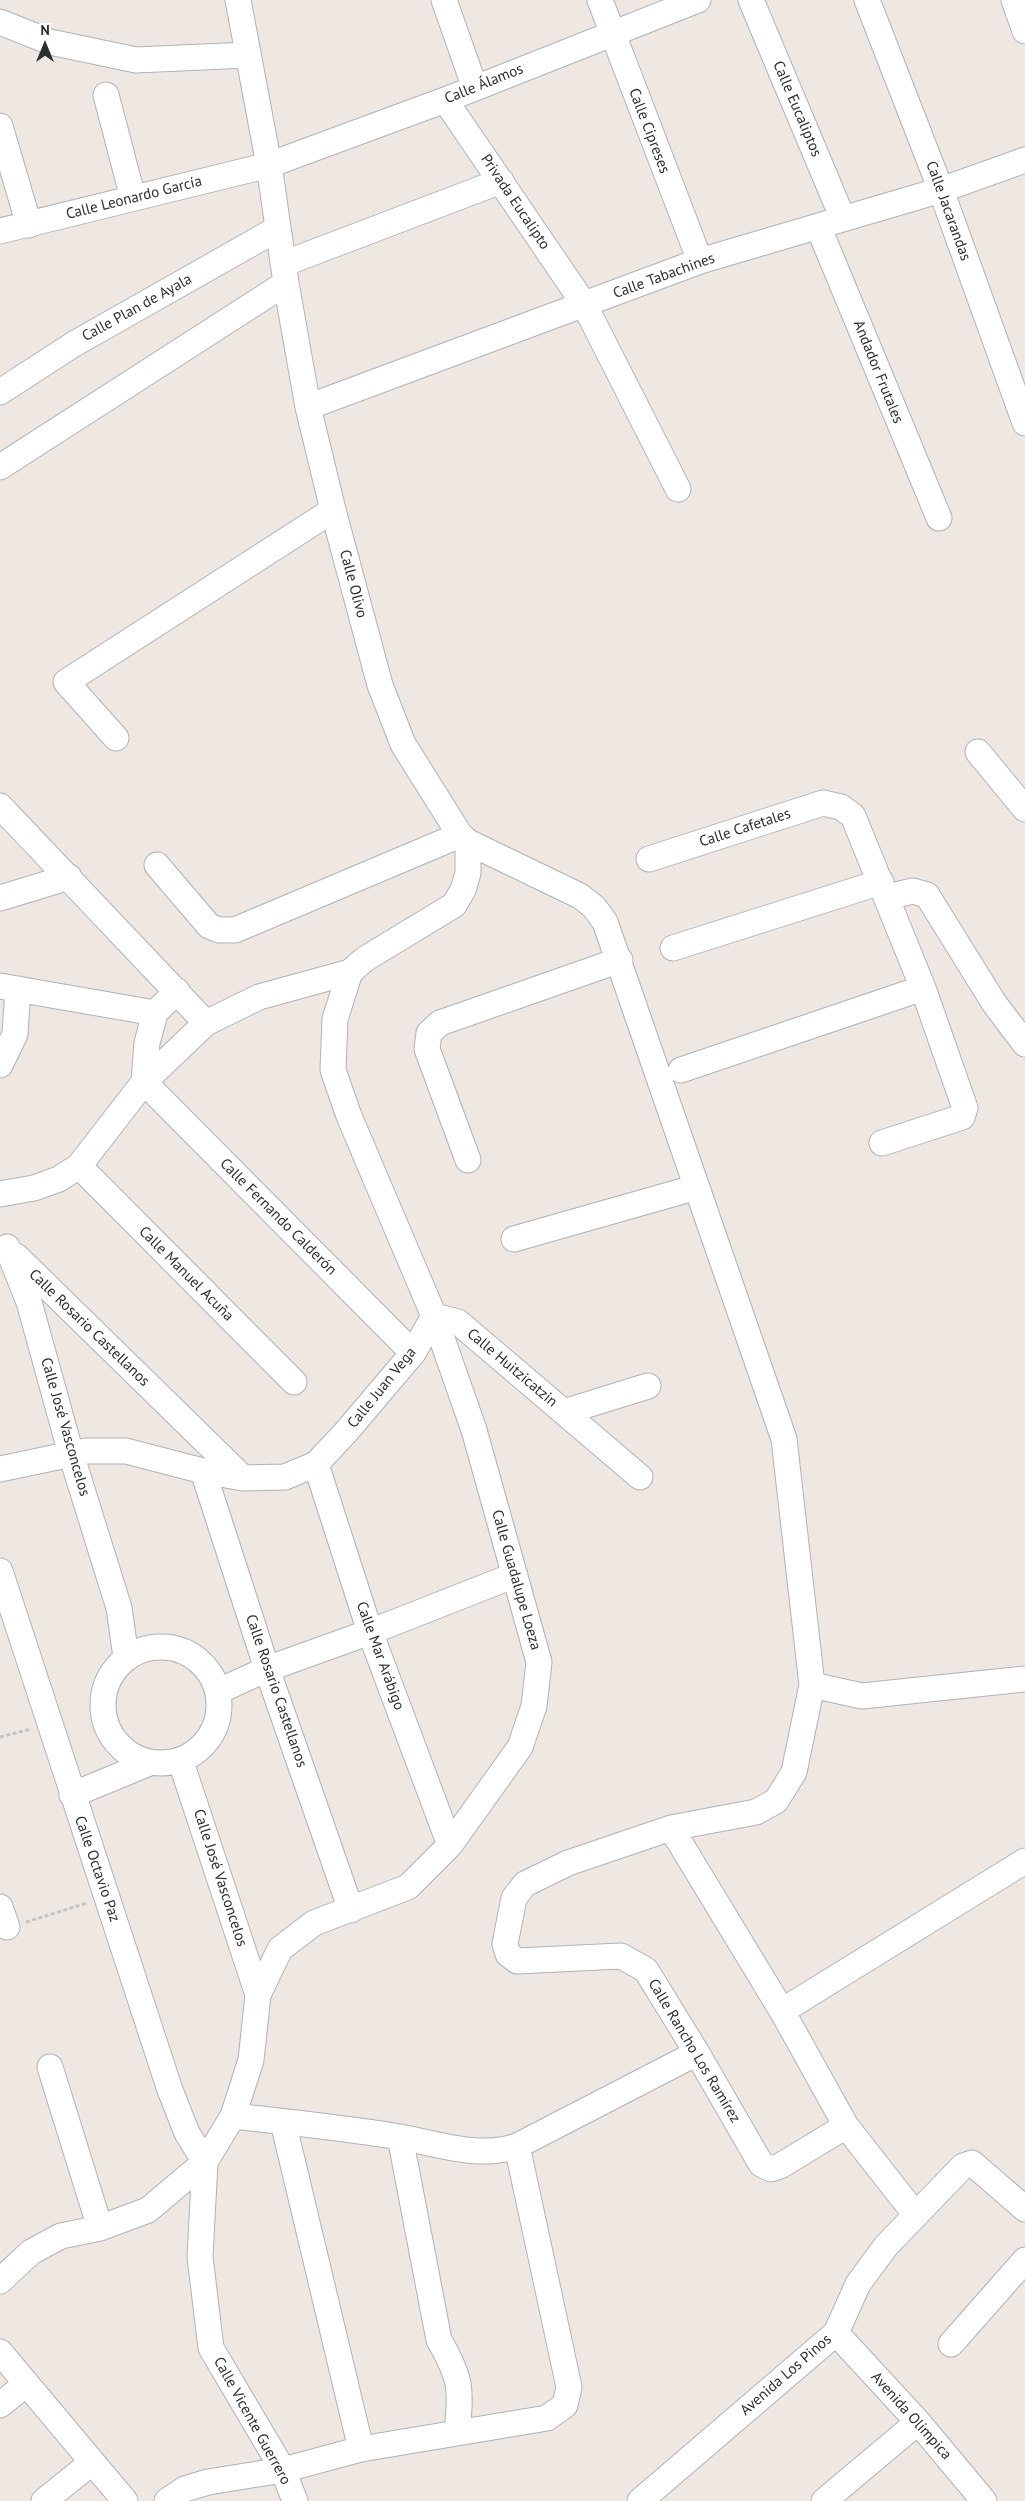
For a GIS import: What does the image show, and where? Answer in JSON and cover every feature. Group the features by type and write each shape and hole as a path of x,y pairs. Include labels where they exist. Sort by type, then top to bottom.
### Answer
{"street":[{"name":"Calle Olivo","path":"238,0 269,165 284,274 308,407 333,510 380,685 403,744 464,838"},
{"path":"444,0 475,88"},
{"name":"Calle Cipreses","path":"600,0 700,261"},
{"name":"Calle Álamos","path":"269,165 445,100 698,0"},
{"name":"Calle Eucaliptos","path":"751,0 843,219"},
{"name":"Calle Jacarandas","path":"867,0 941,190 1025,423"},
{"path":"1014,0 1025,32"},
{"path":"0,22 50,42 136,60 247,55"},
{"path":"106,95 133,198"},
{"name":"Privada Eucalipto","path":"445,100 584,304 678,489"},
{"path":"0,126 29,224"},
{"name":"Calle Tabachines","path":"308,407 700,261 941,190 1025,160"},
{"name":"Calle Leonardo García","path":"0,231 269,165"},
{"path":"0,467 284,274 501,181"},
{"name":"Andador Frutales","path":"818,226 939,518"},
{"name":"Calle Plan de Ayala","path":"0,392 74,344 277,229"},
{"path":"116,738 66,682 333,510"},
{"path":"978,752 1025,809"},
{"name":"Calle Cafetales","path":"649,859 823,803 841,807 853,816 884,889"},
{"path":"0,806 206,1023"},
{"path":"0,1194 34,1188 58,1179 78,1166 144,1082 206,1023 259,997 350,972 365,959 454,905 463,890 468,873 464,838"},
{"path":"157,865 209,926 220,930 235,930 464,838 580,896 594,907 605,922 620,960 784,1439 812,1685 794,1772 776,1801 756,1812 671,1828 782,2011 846,2126 915,2214"},
{"path":"0,898 69,877"},
{"path":"882,1142 962,1118 965,1113 923,988 884,889"},
{"path":"673,948 884,889 913,891 927,895 994,1003 1025,1044"},
{"path":"468,1160 427,1049 429,1033 440,1023 620,960"},
{"path":"350,972 335,1019 333,1070 349,1116 434,1316"},
{"path":"0,1064 15,1034 9,988 155,1013"},
{"path":"681,1070 923,988"},
{"path":"144,1082 148,1043 155,1013 177,992"},
{"name":"Calle Fernando Calderón","path":"144,1082 413,1353"},
{"name":"Calle Manuel Acuña","path":"78,1166 294,1382"},
{"path":"514,1239 698,1187"},
{"name":"Calle José Vasconcelos","path":"3,1244 29,1302 72,1454 119,1608 126,1657"},
{"name":"Calle Rosario Castellanos","path":"3,1244 243,1478"},
{"name":"Calle Juan Vega","path":"0,1469 86,1451 126,1451 202,1471 243,1478 285,1477 316,1464 413,1353 434,1316"},
{"name":"Calle Huitzicatzin","path":"434,1316 458,1322 564,1412 648,1386"},
{"name":"Calle Guadalupe Loeza","path":"205,2162 233,2116 251,2060 258,1995 280,1949 314,1923 408,1887 450,1845 520,1747 534,1706 539,1662 474,1430 434,1316"},
{"path":"564,1412 640,1477"},
{"name":"Calle Mar Arábigo","path":"316,1464 370,1632 450,1845"},
{"name":"Calle Rosario Castellanos","path":"202,1471 267,1669 351,1910"},
{"name":"Calle Octavio Paz","path":"0,1571 48,1724 170,2090 187,2133 205,2162"},
{"path":"218,1691 267,1669 370,1632 515,1575"},
{"name":"Calle José Vasconcelos","path":"119,1608 152,1646"},
{"path":"72,1795 147,1764 181,1762 205,1746 219,1720 218,1691 205,1666 181,1649 152,1646 126,1657 105,1683 102,1717 117,1747 147,1764"},
{"path":"812,1685 862,1696 1025,1679"},
{"name":"Calle José Vasconcelos","path":"181,1762 258,1995"},
{"name":"Calle Rancho Los Ramírez","path":"671,1828 568,1863 525,1884 514,1898 505,1944 508,1954 517,1961 621,1956 646,1970 698,2053 761,2164 771,2168 780,2166 846,2126"},
{"path":"782,2011 1025,1861"},
{"path":"233,2116 400,2137 452,2148 501,2152 517,2146 698,2053"},
{"path":"50,2066 100,2228"},
{"path":"283,2122 361,2449"},
{"path":"400,2137 439,2340 455,2367 461,2393 457,2433"},
{"path":"167,2501 185,2490 208,2482 283,2470 361,2449 547,2418 565,2404 569,2386 517,2146"},
{"path":"2,2271 31,2252 61,2236 100,2228 148,2210 205,2162"},
{"name":"Calle Vicente Guerrero","path":"205,2162 200,2257 212,2348 283,2470 295,2501"},
{"name":"Avenida Los Pinos","path":"640,2501 836,2333 858,2284 886,2246 915,2214 967,2163 972,2163 1025,2209"},
{"path":"951,2344 1025,2260"},
{"name":"Avenida Olímpica","path":"836,2333 918,2422 984,2501"},
{"path":"0,2352 91,2463 125,2501"},
{"path":"0,2405 26,2384"},
{"path":"824,2501 918,2422"},
{"path":"44,2501 91,2463"}],"path":[{"path":"0,1737 48,1724"},
{"path":"3,1917 107,1898"}]}
